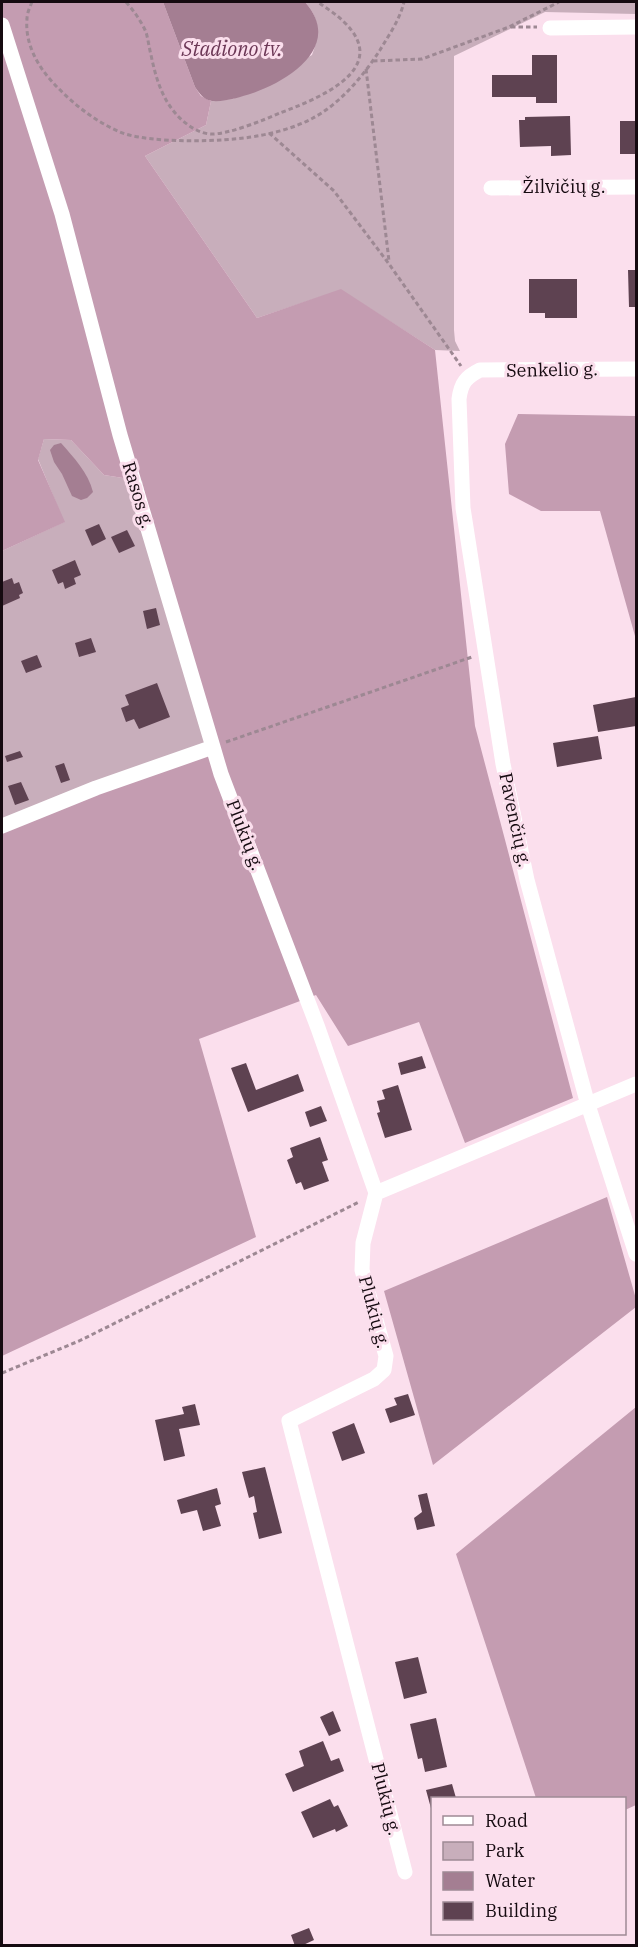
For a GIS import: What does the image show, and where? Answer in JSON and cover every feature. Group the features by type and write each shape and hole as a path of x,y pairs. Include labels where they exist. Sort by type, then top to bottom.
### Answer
{"street":[{"name":"Rasos g.","path":"2,25 62,214 120,435 213,747"},
{"path":"550,28 636,27"},
{"name":"Žilvičių g.","path":"491,188 636,187"},
{"name":"Senkelio g.","path":"469,376 480,370 636,369"},
{"name":"Pavenčių g.","path":"469,376 461,386 459,399 463,508 503,764 527,880 588,1105 636,1254"},
{"path":"2,826 96,788 213,747"},
{"name":"Plukių g.","path":"213,747 221,774 318,1028 376,1193 363,1243 362,1270 386,1356 384,1370 374,1379 289,1421 405,1872"},
{"path":"376,1193 636,1084"}],"path":[{"path":"32,2 26,18 31,53 43,71 80,109 103,124 123,133 144,138 195,141 256,136 314,118 331,106 373,61 395,26 404,2"},
{"path":"126,2 146,33 157,80 165,99 181,119 197,131 212,134 257,123 289,110 327,92 351,76 358,65 360,51 355,36 345,22 318,2"},
{"path":"373,61 422,59 509,27 559,2"},
{"path":"509,27 550,28"},
{"path":"366,69 389,264"},
{"path":"351,76 356,80"},
{"path":"269,133 334,191 469,376"},
{"path":"212,134 213,139"},
{"path":"213,747 485,652"},
{"path":"2,1373 79,1341 376,1193"}],"green space":[{"path":"305,2 636,2 636,14 545,12 454,56 454,330 455,341 460,351 435,350 341,290 257,318 145,156 206,125 211,101 233,99 312,55 317,27 314,14"},
{"path":"44,439 71,440 104,475 142,481 217,738 2,826 2,551 64,522 38,459"}],"shaded area":[{"path":"2,2 163,2 195,87 201,96 211,101 206,125 145,156 257,318 341,289 435,350 475,726 573,1098 465,1143 419,1022 348,1046 316,995 199,1039 256,1237 2,1356 2,826 217,738 142,481 104,475 71,440 44,439 38,460 65,522 2,551"},
{"path":"518,414 636,416 636,636 600,511 541,511 509,494 505,444"},
{"path":"607,1197 636,1299 636,1307 433,1465 384,1291"},
{"path":"636,1407 636,1805 626,1810 626,1797 536,1797 456,1554"}],"water":[{"name":"Stadiono tv.","path":"163,2 305,2 315,18 318,33 315,46 308,59 296,70 268,87 233,99 209,100 202,96 195,87"},
{"path":"61,443 88,478 93,492 87,498 81,500 72,496 54,462 50,450 54,445"}],"building":[{"path":"532,55 557,55 557,103 536,103 536,97 492,97 492,75 532,75"},
{"path":"570,116 571,155 551,156 551,146 520,147 519,120 525,120 525,117"},
{"path":"620,121 636,121 636,154 620,154"},
{"path":"628,270 636,270 636,307 629,307"},
{"path":"529,279 577,279 577,318 545,318 545,313 529,313"},
{"path":"99,524 106,539 92,546 85,530"},
{"path":"127,530 135,546 119,553 111,537"},
{"path":"75,560 81,575 74,578 76,584 65,589 63,582 58,584 52,570"},
{"path":"12,578 14,584 19,582 23,593 19,595 20,598 2,606 2,582"},
{"path":"156,608 160,625 147,629 143,611"},
{"path":"91,638 96,652 79,657 75,643"},
{"path":"37,655 42,667 26,673 21,661"},
{"path":"157,683 170,717 139,729 134,719 126,722 121,708 129,705 125,695"},
{"path":"636,697 636,726 598,732 593,705"},
{"path":"598,736 602,759 557,767 553,743"},
{"path":"20,751 23,757 7,762 5,756"},
{"path":"64,763 70,780 61,783 55,766"},
{"path":"21,782 29,800 15,805 8,786"},
{"path":"422,1056 426,1068 401,1075 398,1063"},
{"path":"246,1063 256,1090 298,1074 304,1091 248,1112 231,1068"},
{"path":"398,1085 412,1130 385,1138 377,1113 380,1112 377,1101 385,1099 382,1090"},
{"path":"321,1106 327,1121 310,1127 305,1112"},
{"path":"320,1137 328,1160 322,1162 329,1181 304,1190 301,1182 296,1184 287,1160 293,1157 290,1148"},
{"path":"408,1394 415,1415 390,1423 385,1409 397,1405 394,1398"},
{"path":"195,1404 200,1425 179,1429 185,1456 164,1461 155,1420 184,1414 182,1407"},
{"path":"354,1423 365,1453 342,1461 332,1432"},
{"path":"265,1467 282,1533 259,1539 253,1513 257,1512 254,1496 249,1498 242,1472"},
{"path":"217,1488 221,1504 215,1506 221,1526 203,1531 197,1510 181,1514 177,1500"},
{"path":"427,1493 435,1526 417,1530 414,1518 422,1512 418,1495"},
{"path":"418,1657 427,1693 404,1699 395,1662"},
{"path":"333,1711 341,1731 329,1736 320,1717"},
{"path":"436,1718 447,1767 425,1772 422,1758 418,1759 410,1724"},
{"path":"323,1741 331,1761 339,1758 344,1771 293,1792 285,1774 304,1766 299,1751"},
{"path":"452,1784 456,1797 431,1797 431,1808 426,1790"},
{"path":"330,1799 334,1807 338,1805 348,1826 313,1838 301,1812"},
{"path":"309,1928 314,1940 301,1946 295,1946 291,1935"}]}
